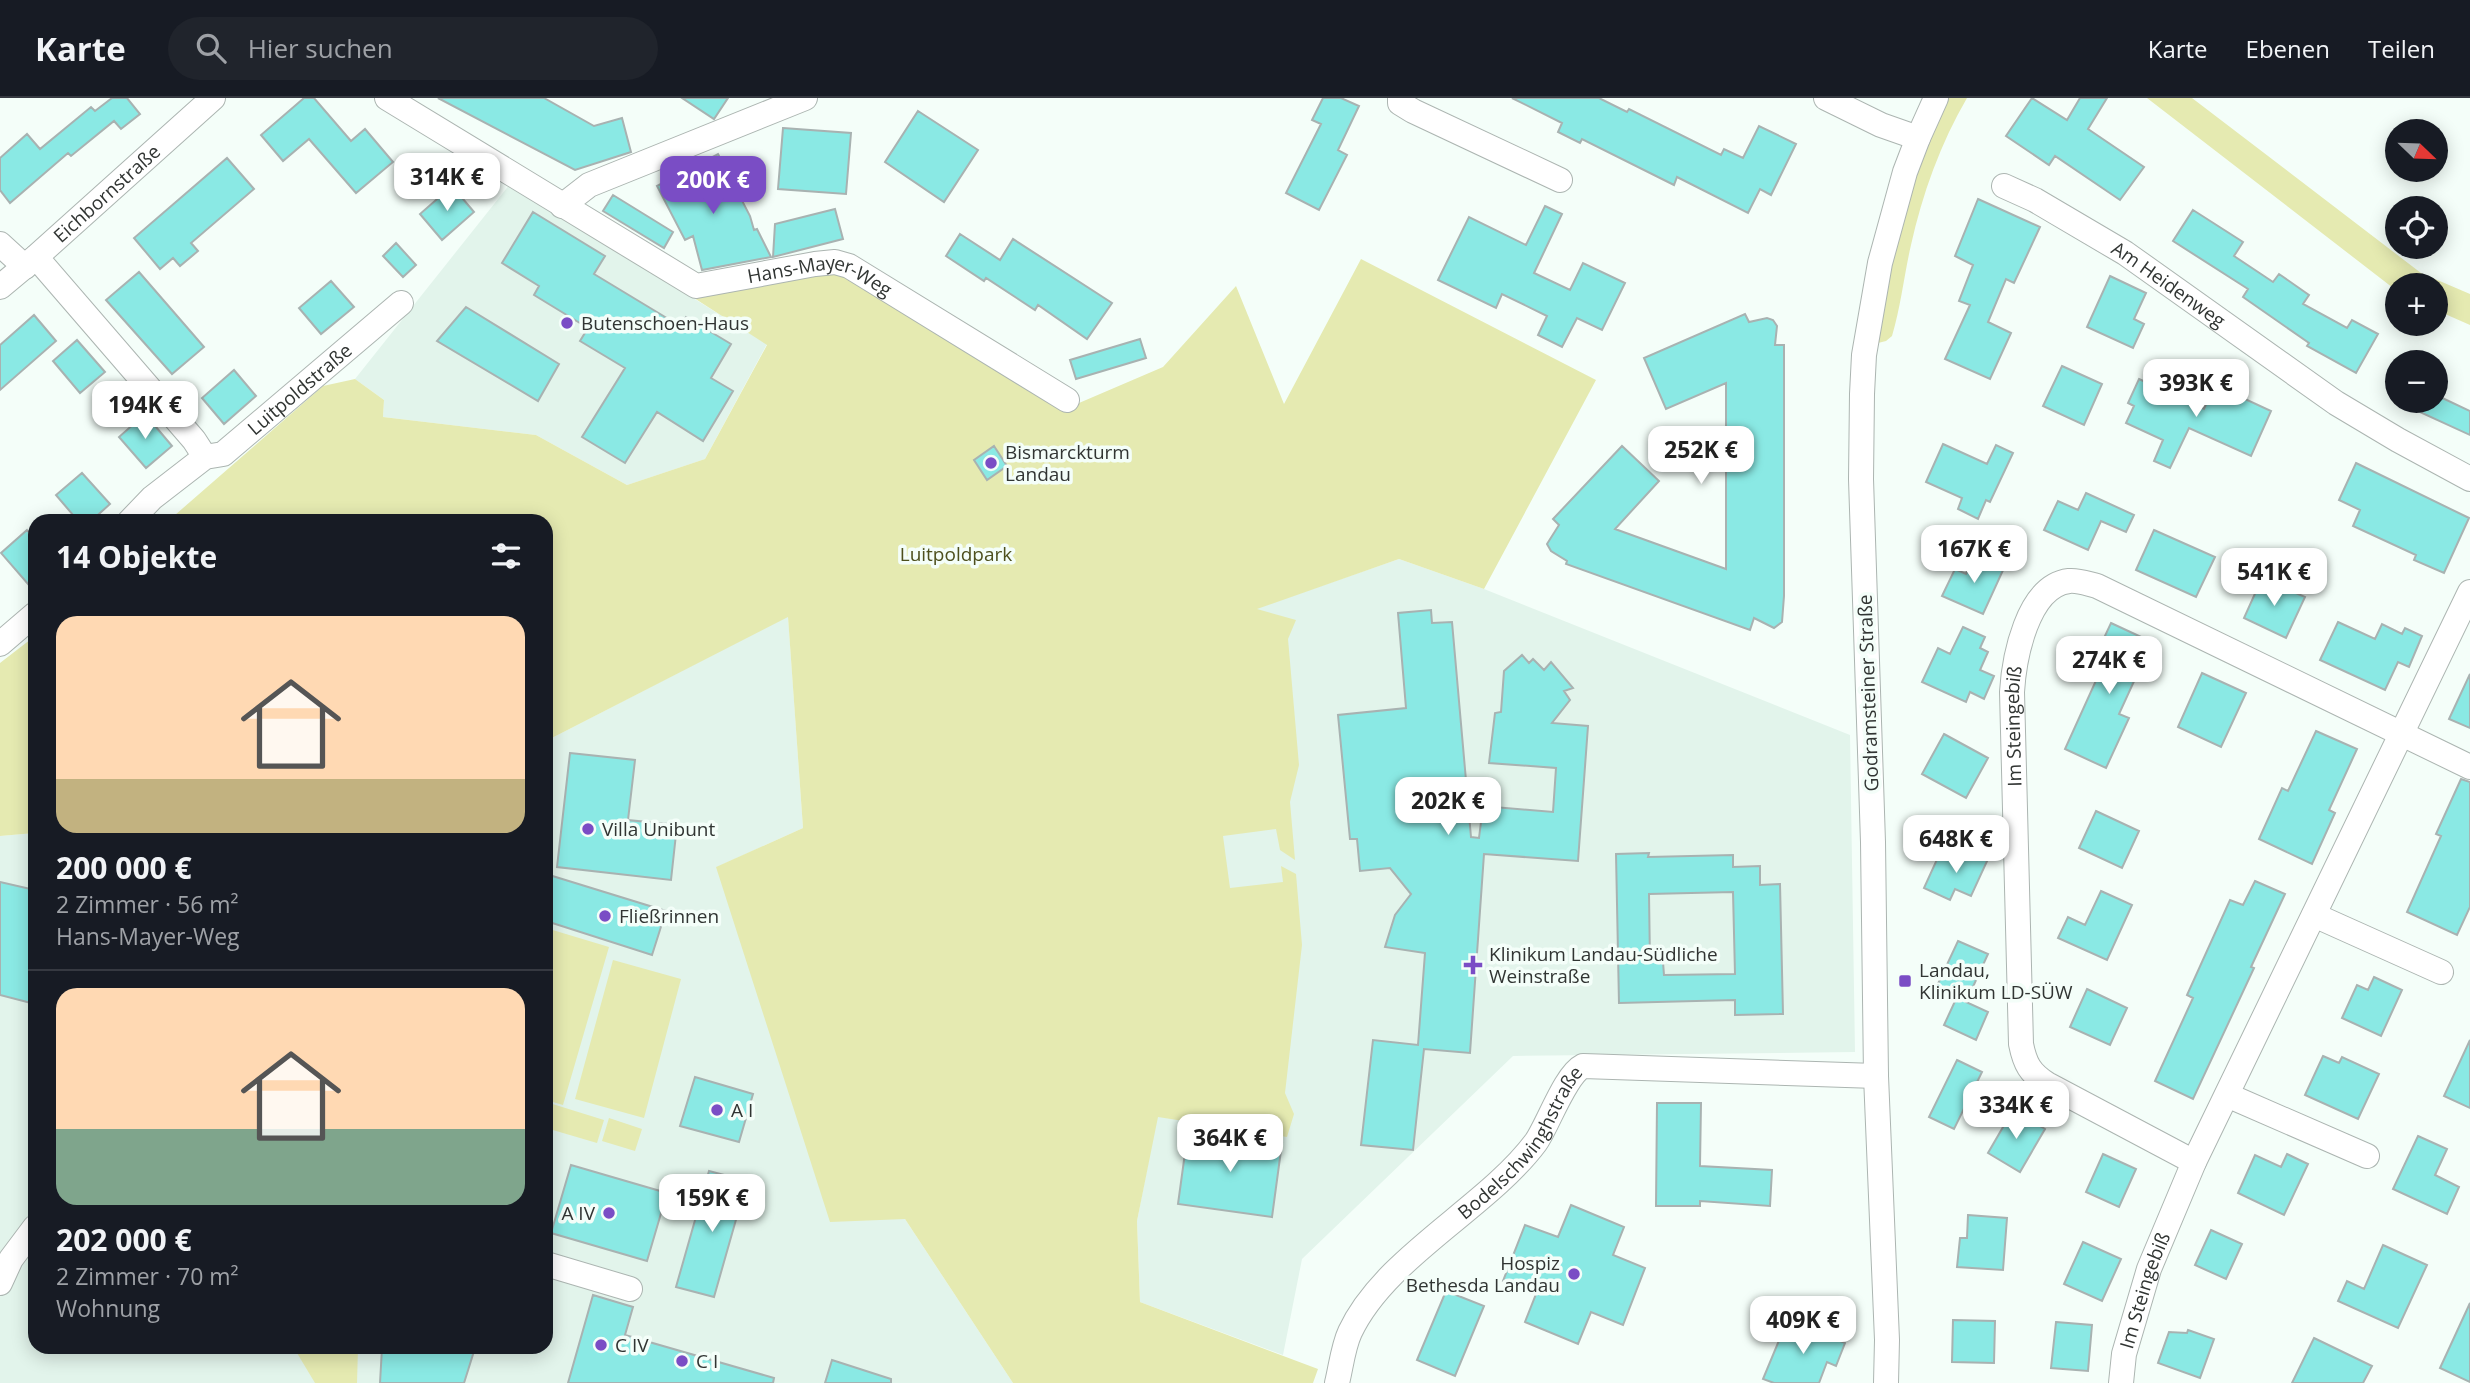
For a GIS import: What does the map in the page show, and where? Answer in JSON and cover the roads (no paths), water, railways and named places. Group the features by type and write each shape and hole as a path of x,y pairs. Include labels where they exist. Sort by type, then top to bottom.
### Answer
{"street":[{"name":"Eichbornstraße","path":"0,287 213,98"},
{"name":"Hans-Mayer-Weg","path":"387,98 696,286 815,264 835,262 849,265 1067,400"},
{"path":"562,206 589,185 805,98"},
{"path":"1400,98 1400,103 1413,111 1560,180"},
{"path":"1826,98 1881,125 1918,138"},
{"name":"Godramsteiner Straße","path":"1886,1383 1861,479 1862,394 1864,355 1880,263 1896,201 1918,138 1936,98"},
{"name":"Am Heidenweg","path":"2004,186 2035,200 2125,253 2336,403 2470,479"},
{"path":"0,244 31,262 194,440 205,457"},
{"name":"Luitpoldstraße","path":"137,514 152,498 205,457 223,454 401,303"},
{"name":"Im Steingebiß","path":"2194,1162 2047,1084 2028,1069 2024,1058 2021,1044 2012,692 2014,664 2032,611 2041,599 2060,584 2068,581 2096,586 2400,735"},
{"name":"Im Steingebiß","path":"2121,1383 2124,1354 2146,1280 2194,1162 2470,592"},
{"path":"0,644 28,620"},
{"path":"2400,735 2470,767"},
{"path":"2314,915 2441,972"},
{"name":"Bodelschwinghstraße","path":"1336,1383 1350,1333 1368,1304 1398,1270 1522,1158 1547,1124 1574,1072 1583,1066 1877,1076"},
{"path":"2227,1095 2367,1156"},
{"path":"0,1283 11,1259 28,1236"},
{"path":"553,1266 630,1289"}],"place":[{"name":"Butenschoen-Haus","path":"567,323"},
{"name":"Bismarckturm Landau","path":"991,463"},
{"name":"Villa Unibunt","path":"588,829"},
{"name":"Fließrinnen","path":"605,916"},
{"name":"Klinikum Landau-Südliche Weinstraße","path":"1473,965"},
{"name":"Landau, Klinikum LD-SÜW","path":"1905,981"},
{"name":"A I","path":"717,1110"},
{"name":"A IV","path":"609,1213"},
{"name":"Hospiz Bethesda Landau","path":"1574,1274"},
{"name":"C IV","path":"601,1345"},
{"name":"C I","path":"682,1361"}],"park label":[{"name":"Luitpoldpark","path":"956,554"}]}
